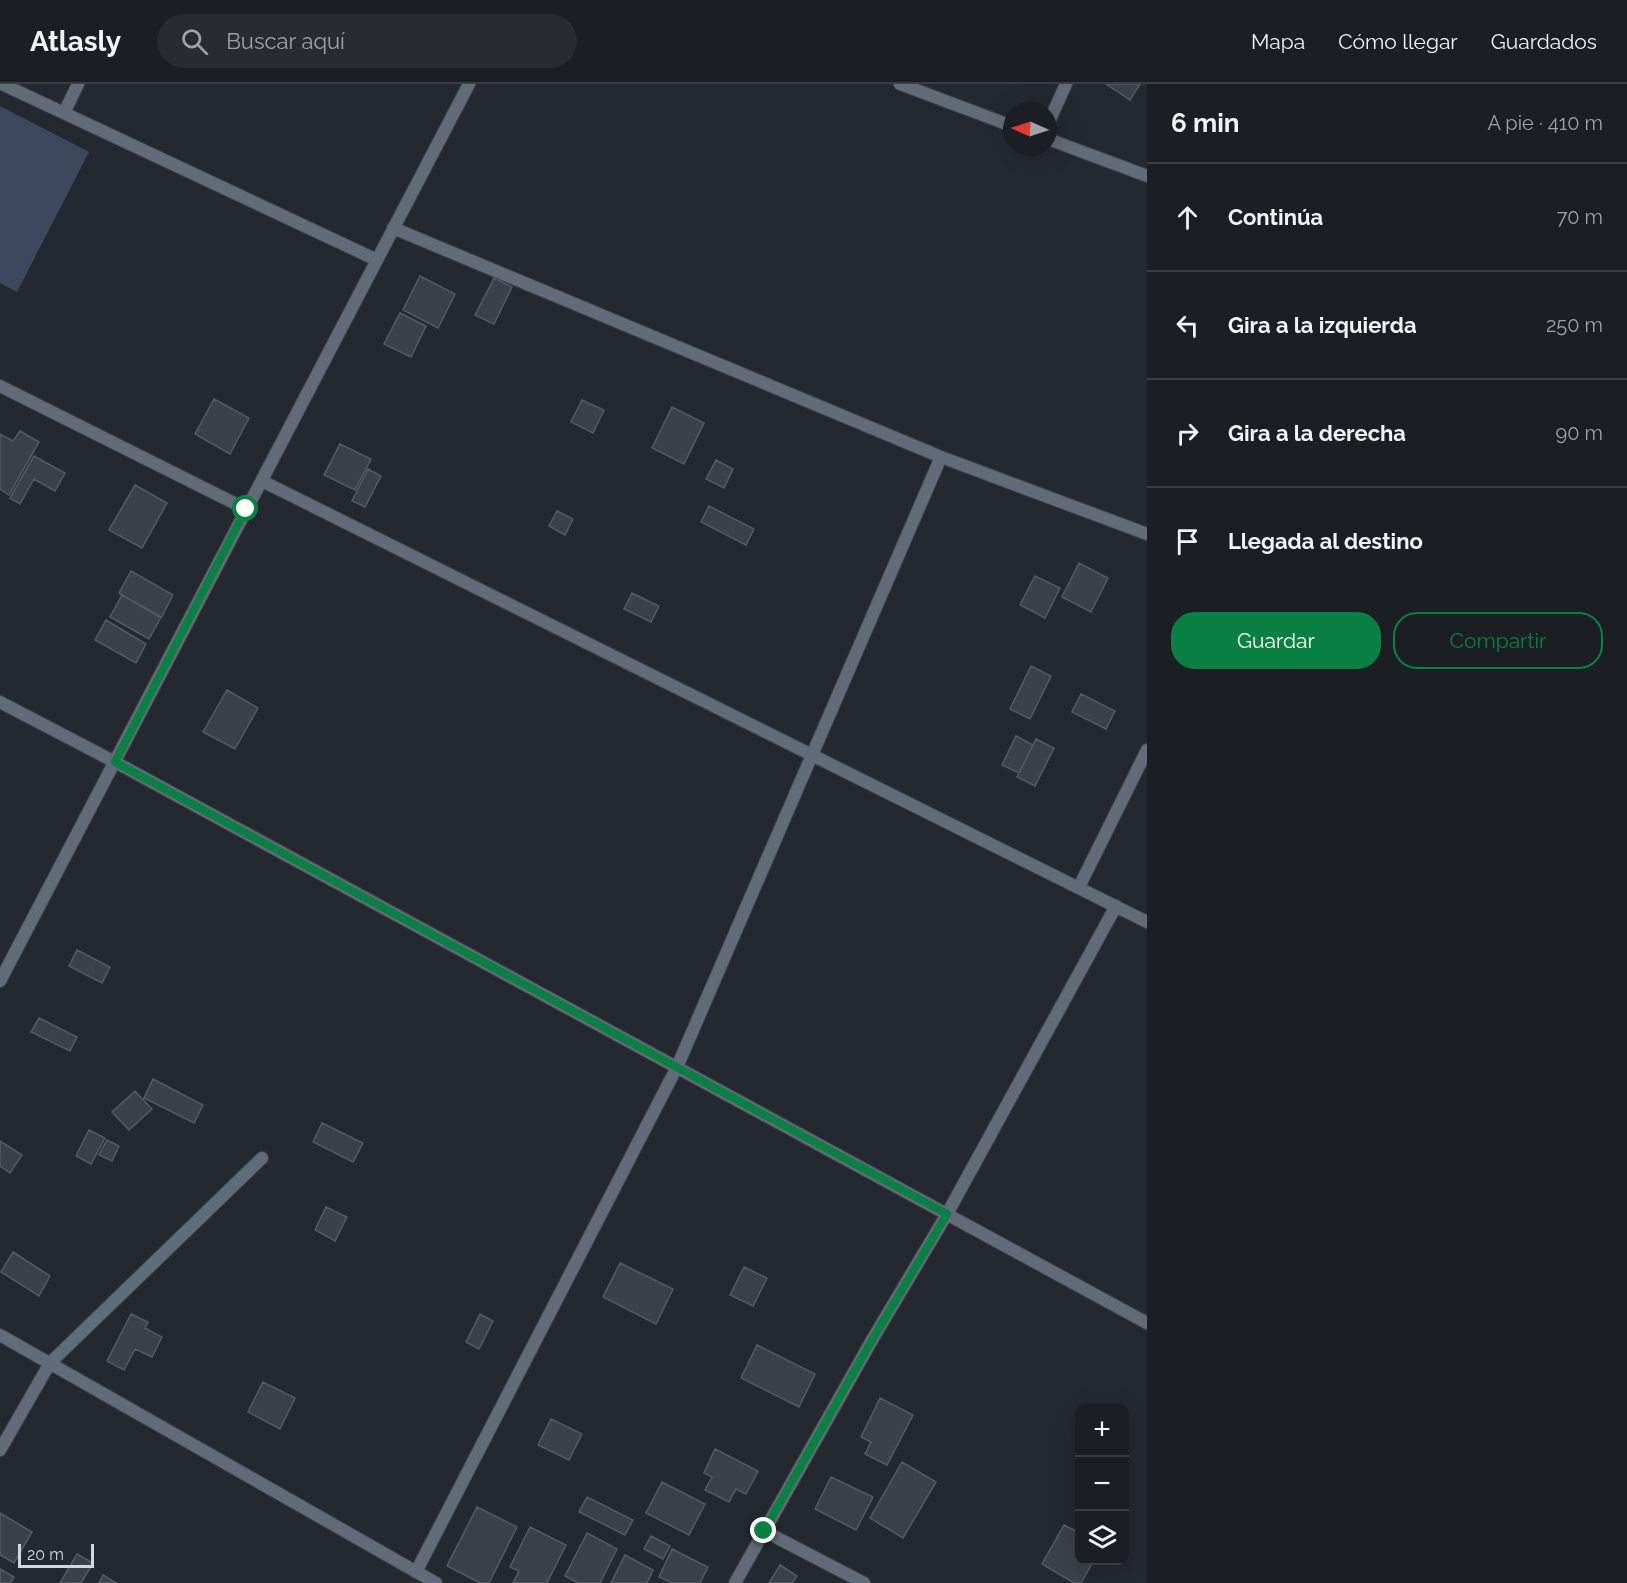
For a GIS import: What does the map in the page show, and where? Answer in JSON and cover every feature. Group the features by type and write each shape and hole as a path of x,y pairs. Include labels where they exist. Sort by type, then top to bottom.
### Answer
{"street":[{"path":"2,84 377,260"},
{"path":"64,113 78,84"},
{"path":"0,981 469,84"},
{"path":"900,84 1003,123"},
{"path":"1057,104 1066,84"},
{"path":"1057,142 1147,176"},
{"path":"393,228 941,457 1147,534"},
{"path":"0,386 246,509"},
{"path":"416,1572 677,1067 941,457"},
{"path":"262,481 1147,922"},
{"path":"0,702 115,762 1147,1323"},
{"path":"1078,887 1147,750"},
{"path":"735,1583 872,1340 947,1214 1116,906"},
{"path":"0,1450 50,1363 262,1158"},
{"path":"0,1335 436,1583"},
{"path":"764,1531 864,1583"}],"shaded area":[{"path":"0,106 89,152 17,292 0,283"}],"building":[{"path":"1106,84 1140,84 1130,100"},
{"path":"420,276 455,294 438,328 403,310"},
{"path":"494,278 512,287 494,324 475,315"},
{"path":"400,313 426,326 411,357 384,344"},
{"path":"214,399 249,418 230,454 195,434"},
{"path":"582,400 604,410 593,433 571,422"},
{"path":"672,407 704,423 684,464 652,448"},
{"path":"20,431 39,442 9,495 0,489 0,434 13,441"},
{"path":"340,444 371,459 355,490 324,475"},
{"path":"34,456 65,473 55,491 34,479 20,504 10,498"},
{"path":"716,460 733,469 724,488 706,479"},
{"path":"368,469 381,476 365,507 352,501"},
{"path":"135,485 167,503 142,548 109,530"},
{"path":"709,506 754,529 746,545 701,522"},
{"path":"557,511 573,519 565,535 549,526"},
{"path":"1079,563 1108,578 1091,612 1062,597"},
{"path":"131,571 173,595 161,618 119,593"},
{"path":"1035,576 1060,588 1045,618 1020,605"},
{"path":"632,593 659,606 651,622 624,609"},
{"path":"122,595 161,617 149,639 110,617"},
{"path":"106,620 146,644 136,663 95,640"},
{"path":"1031,666 1051,676 1030,719 1010,709"},
{"path":"227,690 258,708 235,749 203,732"},
{"path":"1081,694 1115,711 1106,729 1072,712"},
{"path":"1016,736 1033,745 1019,773 1002,765"},
{"path":"1036,739 1054,748 1035,786 1017,777"},
{"path":"77,950 110,967 102,983 69,966"},
{"path":"39,1018 77,1037 70,1051 31,1032"},
{"path":"153,1079 203,1105 194,1123 144,1098"},
{"path":"135,1091 152,1109 129,1130 112,1112"},
{"path":"322,1123 363,1143 353,1162 313,1142"},
{"path":"89,1130 105,1138 91,1164 76,1156"},
{"path":"107,1140 119,1146 112,1161 99,1155"},
{"path":"0,1141 22,1155 10,1173 0,1166"},
{"path":"326,1207 347,1217 335,1241 315,1230"},
{"path":"13,1252 50,1276 39,1296 1,1272"},
{"path":"620,1263 673,1289 656,1324 603,1297"},
{"path":"744,1267 767,1278 753,1306 730,1295"},
{"path":"131,1314 148,1322 145,1328 162,1337 152,1357 135,1349 124,1370 107,1361"},
{"path":"480,1314 493,1321 479,1349 466,1342"},
{"path":"757,1345 815,1374 799,1407 741,1378"},
{"path":"263,1382 295,1398 280,1429 248,1412"},
{"path":"880,1398 913,1415 887,1465 865,1454 871,1442 861,1437"},
{"path":"551,1419 582,1434 569,1460 538,1445"},
{"path":"715,1449 758,1471 746,1494 736,1489 729,1502 705,1490 712,1477 704,1473"},
{"path":"902,1462 936,1482 903,1538 870,1518"},
{"path":"831,1477 873,1497 856,1530 815,1509"},
{"path":"662,1482 705,1504 689,1535 646,1513"},
{"path":"587,1497 633,1520 625,1535 579,1512"},
{"path":"477,1507 517,1527 489,1583 480,1583 447,1566"},
{"path":"0,1513 32,1532 14,1563 0,1555"},
{"path":"1064,1525 1075,1530 1075,1565 1091,1565 1081,1583 1074,1583 1042,1564"},
{"path":"530,1527 566,1545 547,1583 513,1583 519,1571 510,1567"},
{"path":"587,1533 617,1549 600,1583 578,1583 565,1576"},
{"path":"651,1536 670,1546 663,1559 644,1549"},
{"path":"672,1549 708,1567 700,1583 672,1583 659,1577"},
{"path":"77,1554 93,1563 81,1583 60,1583"},
{"path":"625,1555 653,1570 647,1583 611,1583"},
{"path":"780,1565 797,1576 792,1583 769,1583"},
{"path":"0,1569 14,1577 11,1583 0,1583"},
{"path":"103,1575 116,1583 99,1583"}],"route":[{"path":"246,509 115,762 947,1214 872,1340 764,1531"}]}
